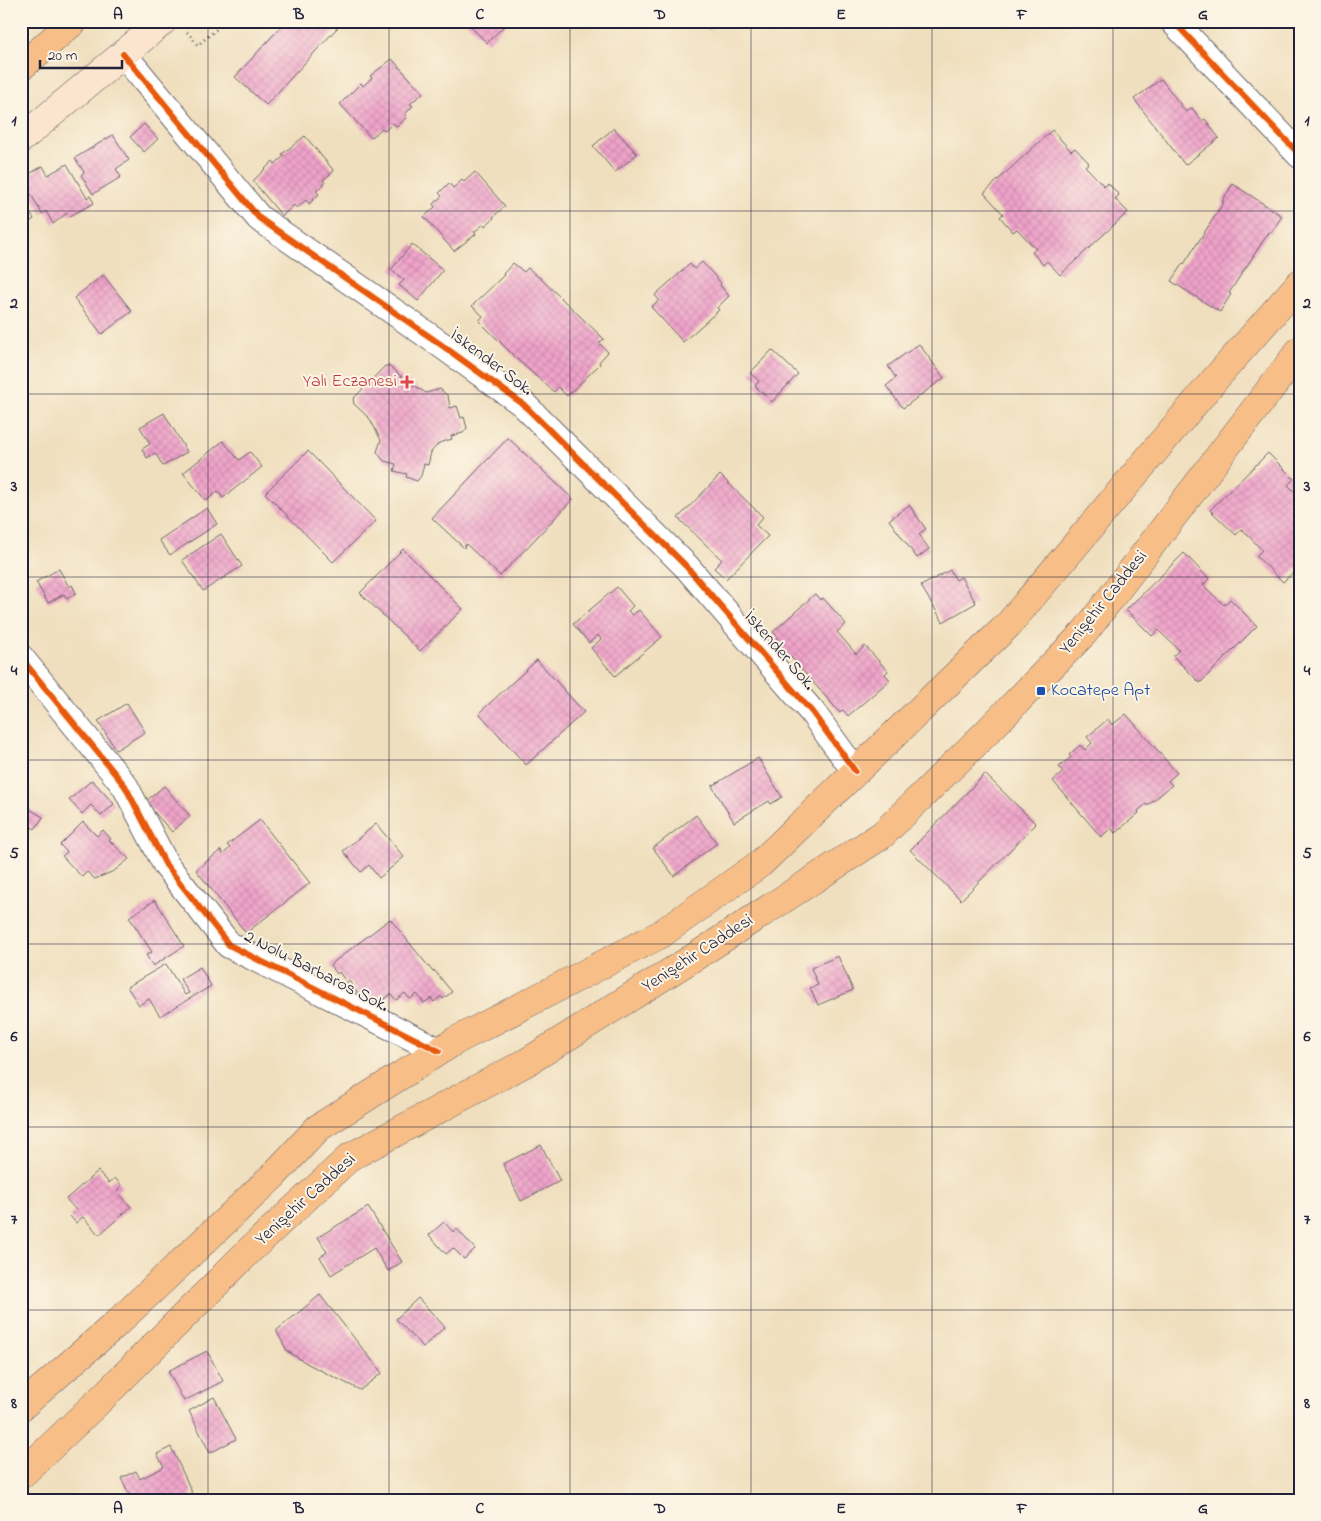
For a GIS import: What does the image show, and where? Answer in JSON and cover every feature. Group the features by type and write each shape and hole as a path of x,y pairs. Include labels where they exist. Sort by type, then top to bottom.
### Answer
{"main road":[{"path":"21,68 74,21"},
{"path":"21,139 163,21"},
{"name":"Yenişehir Caddesi","path":"21,1406 137,1304 273,1176 318,1128 455,1041 661,934 761,863 1008,625 1216,378 1300,283"},
{"name":"Yenişehir Caddesi","path":"21,1474 100,1400 250,1250 350,1157 527,1062 696,956 882,835 1084,633 1300,350"}],"street":[{"path":"1174,21 1300,155"},
{"name":"İskender Sok.","path":"123,54 259,218 523,404 686,566 812,712 855,771"},
{"name":"2 Nolu Barbaros Sok.","path":"21,658 125,786 166,864 229,945 439,1051"}],"path":[{"path":"198,45 226,21"}],"building":[{"path":"286,21 334,21 339,26 266,105 235,77"},
{"path":"465,21 505,21 507,23 487,43"},
{"path":"701,21 720,21 709,30"},
{"path":"392,59 423,93 410,104 413,106 405,114 407,117 397,127 393,123 385,131 382,128 371,138 340,104 361,83 363,86 372,78 370,76"},
{"path":"1161,79 1186,112 1192,108 1202,121 1205,119 1219,138 1185,165 1134,99"},
{"path":"144,124 158,139 144,152 130,137"},
{"path":"614,128 637,154 615,172 593,146"},
{"path":"1052,130 1071,151 1075,148 1089,163 1085,166 1104,186 1108,183 1119,195 1115,199 1128,212 1060,275 1047,261 1043,265 1032,252 1036,249 1017,229 1013,232 1000,217 1003,214 984,193"},
{"path":"113,135 129,160 116,169 121,177 93,194 81,175 84,172 75,158"},
{"path":"305,136 334,171 323,180 325,183 316,191 319,194 309,204 306,200 297,208 294,205 282,216 253,181 273,161 275,164 284,156 282,154"},
{"path":"67,164 87,198 90,196 94,203 70,216 67,213 53,224 46,211 42,214 22,178 43,166 48,175"},
{"path":"475,172 505,206 485,226 484,224 474,232 476,234 454,251 424,217 435,207 433,204 442,196 439,193 449,183 453,188 462,180 464,182"},
{"path":"1233,184 1282,216 1271,233 1269,232 1229,293 1231,294 1220,312 1171,281 1224,202 1222,201"},
{"path":"23,203 34,219 21,228 21,204"},
{"path":"412,244 443,270 418,301 399,285 404,280 391,270"},
{"path":"702,262 721,283 720,285 729,296 717,308 719,310 683,342 651,307 659,300 655,295 690,264 694,269"},
{"path":"513,263 524,272 528,268 539,277 604,339 599,343 608,352 599,362 600,364 567,396 558,387 554,392 519,361 479,321 483,316 472,306 504,275"},
{"path":"103,275 132,311 102,334 74,298"},
{"path":"919,344 944,378 903,408 886,386 896,378 888,366"},
{"path":"772,350 798,374 772,402 755,386 759,381 750,373"},
{"path":"385,366 390,366 404,379 426,393 440,389 448,396 450,408 457,406 461,418 464,417 467,428 463,433 451,436 452,439 439,443 431,452 428,465 424,464 421,476 417,481 406,477 407,474 394,471 396,464 384,461 377,452 381,440 370,419 354,404 353,399"},
{"path":"164,413 187,452 163,466 155,453 147,458 142,449 150,444 140,427"},
{"path":"508,438 573,499 500,576 466,544 464,548 432,518"},
{"path":"223,441 239,460 250,452 262,467 223,498 218,491 206,501 183,473"},
{"path":"308,451 376,521 333,562 265,493"},
{"path":"1268,453 1294,479 1288,485 1300,497 1300,566 1283,582 1256,556 1262,550 1242,529 1236,535 1210,510"},
{"path":"720,475 763,517 756,525 768,536 726,579 714,568 722,560 678,518"},
{"path":"909,505 926,529 919,534 929,549 917,558 889,520"},
{"path":"207,508 217,524 170,555 159,540"},
{"path":"221,534 242,566 203,591 182,560"},
{"path":"403,549 463,609 420,651 360,593"},
{"path":"1184,553 1209,579 1203,585 1224,605 1230,599 1257,626 1200,683 1173,656 1179,650 1158,630 1152,636 1126,610"},
{"path":"59,569 69,587 72,585 76,593 67,599 64,594 48,603 36,582"},
{"path":"950,570 956,580 961,577 976,603 943,622 921,586"},
{"path":"617,587 633,606 628,611 632,615 639,610 662,637 615,676 591,648 601,639 598,635 589,643 573,624"},
{"path":"815,594 820,600 823,598 846,624 837,632 856,654 865,646 888,671 885,674 890,680 848,716 843,710 840,713 776,640 778,637 773,632"},
{"path":"537,660 584,712 526,765 479,713"},
{"path":"127,703 145,732 116,750 98,721"},
{"path":"1126,714 1177,773 1168,781 1172,785 1147,806 1146,804 1138,811 1139,813 1115,833 1111,828 1101,837 1053,781 1063,772 1059,767 1071,757 1069,755 1080,745 1085,750 1092,743 1087,737 1108,719 1112,725"},
{"path":"758,758 782,797 771,804 769,801 734,822 712,786"},
{"path":"985,774 1036,824 961,900 910,850"},
{"path":"92,780 114,804 101,816 91,805 82,814 69,800"},
{"path":"164,786 190,816 172,832 145,802"},
{"path":"21,804 43,817 35,829 21,821"},
{"path":"696,815 717,843 674,876 653,848"},
{"path":"260,820 310,883 246,933 196,870 221,850 223,854 230,848 227,845"},
{"path":"83,822 97,836 103,830 111,839 109,840 129,859 114,871 95,879 87,872 82,877 62,856 67,852 60,845"},
{"path":"376,824 404,857 379,878 369,865 361,872 343,851"},
{"path":"155,900 184,946 153,966 146,955 152,952 129,917"},
{"path":"390,919 433,972 434,970 452,992 443,999 441,996 434,1002 431,998 424,1003 417,994 410,999 405,993 396,1000 391,994 373,1008 366,998 363,1001 349,981 347,983 339,972 337,974 330,965"},
{"path":"838,956 853,990 818,1005 810,988 818,985 811,968"},
{"path":"166,964 185,995 189,993 180,979 200,967 211,986 160,1016 149,999 139,1005 127,987"},
{"path":"541,1145 560,1181 521,1201 503,1164"},
{"path":"98,1171 109,1183 115,1178 122,1186 117,1191 131,1207 99,1235 83,1217 76,1223 70,1216 76,1210 66,1199"},
{"path":"368,1207 402,1262 388,1271 374,1248 331,1275 320,1257 327,1252 318,1237"},
{"path":"444,1222 453,1232 457,1229 475,1249 464,1259 453,1248 446,1254 429,1235"},
{"path":"320,1295 382,1373 360,1390 308,1364 287,1351 277,1332 277,1330"},
{"path":"418,1298 445,1327 423,1347 396,1319"},
{"path":"207,1351 223,1381 184,1401 168,1371"},
{"path":"214,1397 236,1439 210,1453 189,1411"},
{"path":"171,1447 191,1490 192,1500 139,1500 137,1497 132,1499 121,1478 136,1471 140,1479 164,1467 157,1454"}],"cycle path":[{"path":"1173,21 1300,155"},
{"path":"123,54 259,218 523,404 686,566 812,712 855,771"},
{"path":"21,658 125,786 166,865 229,945 439,1051"}],"place":[{"name":"Yalı Eczanesi","path":"407,382"},
{"name":"Kocatepe Apt","path":"1041,691"}]}
